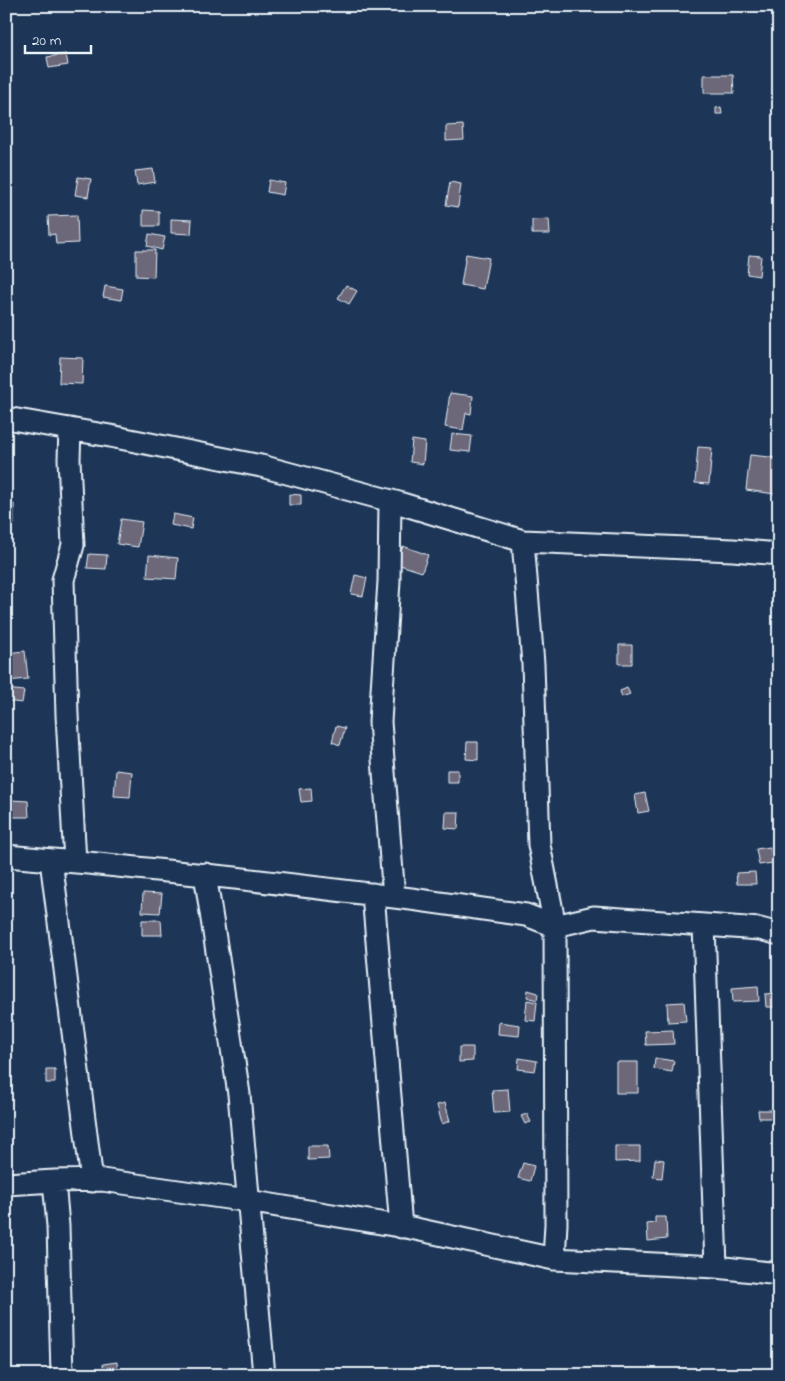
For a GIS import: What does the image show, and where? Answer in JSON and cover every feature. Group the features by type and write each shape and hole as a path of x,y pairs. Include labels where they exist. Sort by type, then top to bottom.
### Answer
{"street":[{"path":"6,418 261,466 390,501 523,541 733,550 779,554"},
{"path":"70,429 69,459 73,545 63,580 74,862"},
{"path":"390,501 389,581 380,722 383,896 401,1227"},
{"path":"523,541 533,664 539,845 555,926 556,1224 554,1260"},
{"path":"6,856 205,874 383,896 526,915 555,926 594,917 760,929 779,934"},
{"path":"51,860 92,1180"},
{"path":"205,874 239,1094 264,1375"},
{"path":"704,925 716,1267"},
{"path":"6,1184 102,1180 248,1201 401,1227 554,1260 716,1267 779,1274"},
{"path":"54,1181 58,1226 62,1375"}],"building":[{"path":"532,6 551,6 550,10 532,8"},
{"path":"66,54 68,65 49,68 47,57"},
{"path":"704,75 733,75 734,93 704,93"},
{"path":"721,107 722,114 716,114 716,108"},
{"path":"463,125 464,140 446,141 446,126"},
{"path":"153,169 155,182 137,185 135,171"},
{"path":"78,177 91,179 88,197 75,195"},
{"path":"269,180 285,183 283,195 267,192"},
{"path":"450,182 461,184 458,207 446,205"},
{"path":"143,210 159,211 159,226 143,226"},
{"path":"77,215 78,243 56,244 55,234 49,235 48,216"},
{"path":"171,219 192,220 191,234 171,233"},
{"path":"549,219 550,234 532,234 532,220"},
{"path":"149,234 165,237 162,250 147,246"},
{"path":"136,250 155,250 154,277 136,276"},
{"path":"466,254 489,258 483,289 461,285"},
{"path":"749,255 761,256 759,276 747,274"},
{"path":"346,285 357,291 349,304 338,298"},
{"path":"105,286 123,289 121,300 103,297"},
{"path":"60,357 83,358 82,384 59,383"},
{"path":"450,393 473,396 471,414 466,413 463,430 445,427"},
{"path":"452,434 472,436 470,452 450,450"},
{"path":"412,440 425,442 423,464 410,462"},
{"path":"698,447 712,448 709,484 695,483"},
{"path":"750,455 779,458 775,494 746,490"},
{"path":"289,494 301,495 301,505 289,505"},
{"path":"6,504 14,504 14,525 6,525"},
{"path":"173,514 193,518 191,529 171,525"},
{"path":"121,519 142,522 138,547 117,544"},
{"path":"403,546 428,555 422,572 397,564"},
{"path":"89,554 107,555 106,569 87,568"},
{"path":"149,555 178,558 176,579 147,577"},
{"path":"355,575 367,578 363,596 351,594"},
{"path":"619,645 632,645 632,664 619,664"},
{"path":"25,651 28,679 6,681 6,653"},
{"path":"627,688 630,694 622,697 620,691"},
{"path":"6,689 24,691 22,703 6,701"},
{"path":"336,726 345,728 340,745 332,742"},
{"path":"467,742 478,742 478,760 466,759"},
{"path":"116,770 132,772 130,797 114,796"},
{"path":"447,770 458,770 458,782 447,782"},
{"path":"311,788 312,801 301,802 299,789"},
{"path":"645,793 649,811 638,813 635,795"},
{"path":"11,800 28,801 29,817 10,817"},
{"path":"446,812 459,812 458,829 445,828"},
{"path":"770,847 773,863 759,865 756,849"},
{"path":"755,872 756,884 737,884 736,873"},
{"path":"143,893 162,894 160,913 142,912"},
{"path":"142,920 161,920 162,935 142,935"},
{"path":"758,986 759,1001 733,1002 732,988"},
{"path":"528,990 538,993 537,1000 527,997"},
{"path":"779,993 779,1007 766,1007 765,994"},
{"path":"527,1000 537,1002 535,1021 525,1020"},
{"path":"684,1002 686,1021 668,1022 667,1003"},
{"path":"499,1022 520,1025 519,1036 498,1034"},
{"path":"673,1030 674,1044 646,1045 645,1031"},
{"path":"459,1047 473,1047 473,1061 459,1062"},
{"path":"519,1058 537,1061 535,1071 518,1069"},
{"path":"655,1058 674,1061 672,1072 654,1069"},
{"path":"616,1062 638,1062 638,1093 616,1093"},
{"path":"46,1069 55,1069 55,1083 46,1083"},
{"path":"508,1089 510,1112 494,1113 492,1090"},
{"path":"445,1103 450,1121 442,1124 437,1105"},
{"path":"758,1110 771,1110 772,1118 759,1118"},
{"path":"527,1114 531,1122 525,1124 521,1116"},
{"path":"308,1146 328,1146 329,1159 308,1160"},
{"path":"615,1146 640,1146 640,1161 615,1162"},
{"path":"655,1159 664,1160 662,1178 653,1177"},
{"path":"523,1163 534,1166 530,1181 518,1178"},
{"path":"655,1217 666,1217 667,1239 648,1241 647,1224 655,1223"},
{"path":"117,1362 118,1375 104,1375 103,1364"}]}
